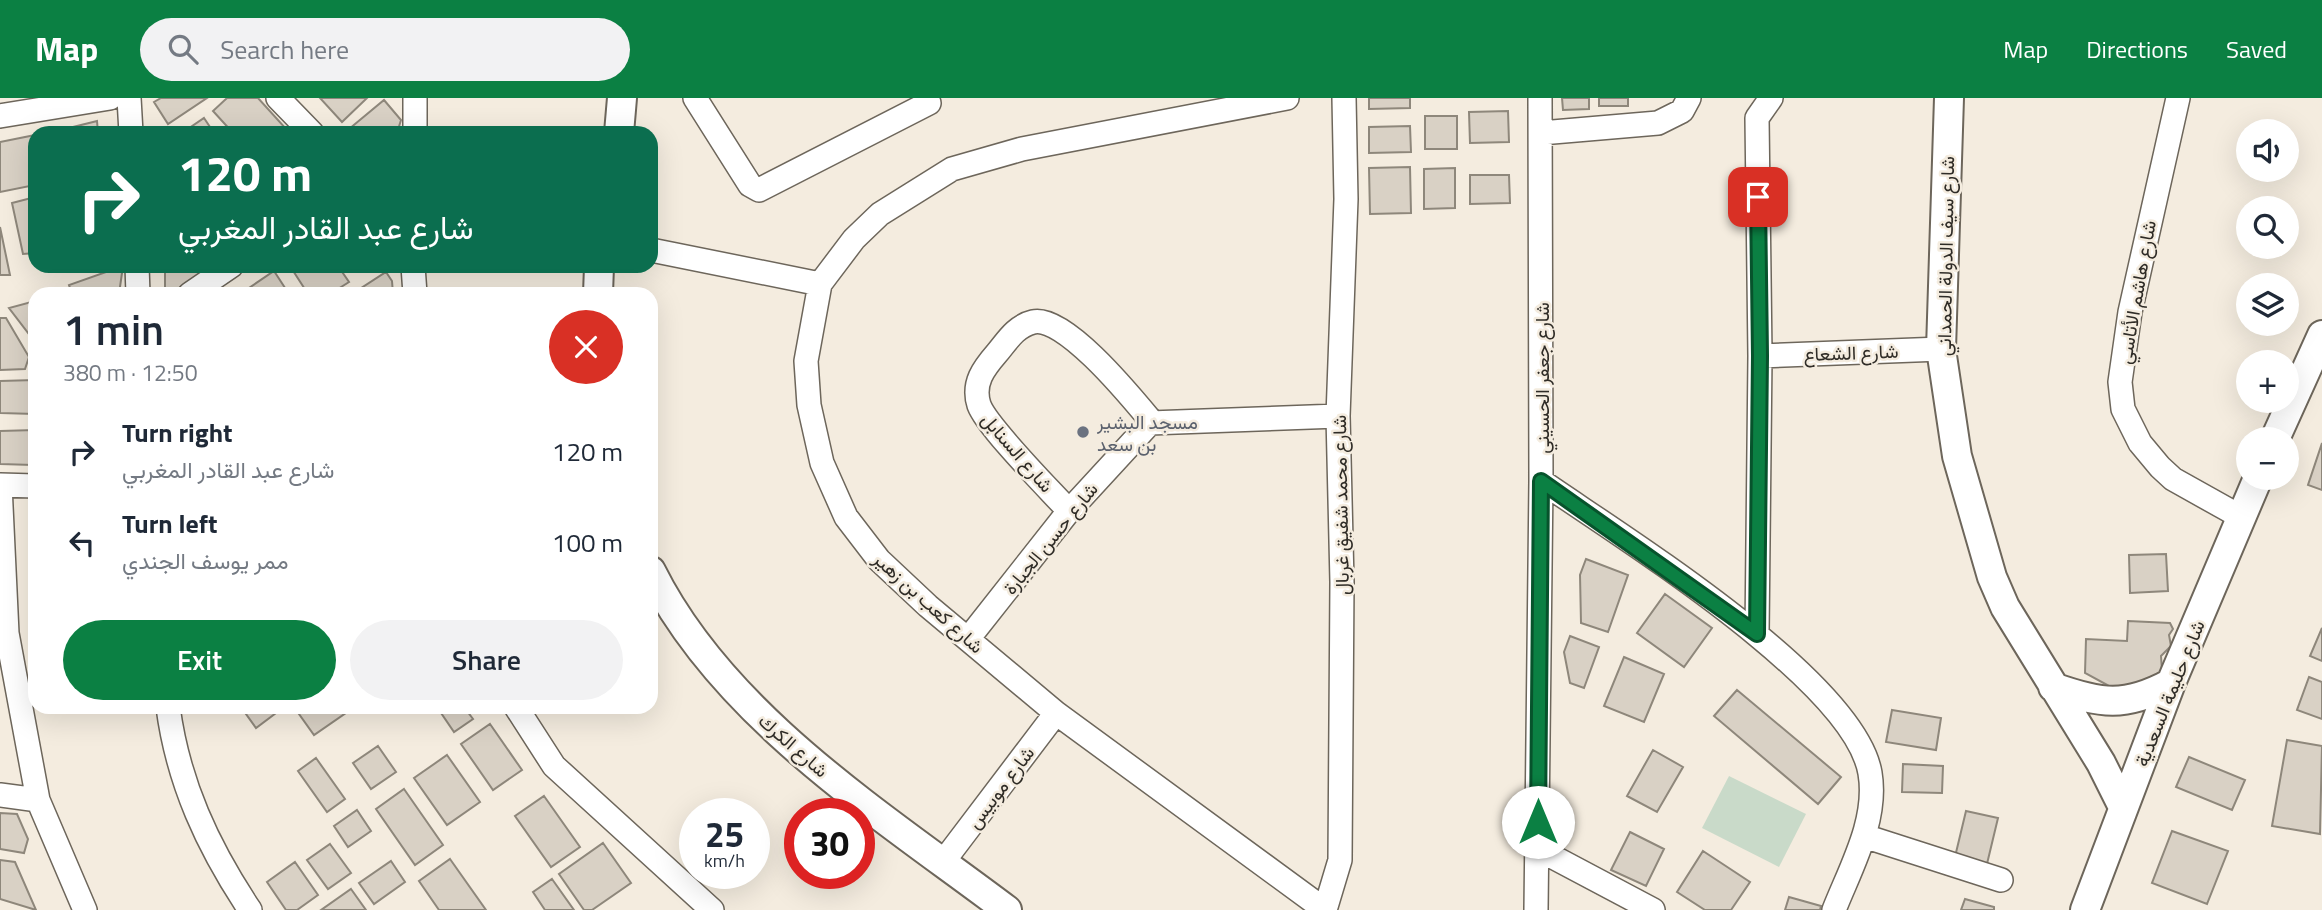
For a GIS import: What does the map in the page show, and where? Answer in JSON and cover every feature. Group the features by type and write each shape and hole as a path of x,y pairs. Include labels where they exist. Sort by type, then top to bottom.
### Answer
{"street":[{"path":"0,116 110,98"},
{"path":"130,98 131,126"},
{"path":"278,98 305,126"},
{"path":"415,98 415,126"},
{"path":"620,126 622,98"},
{"path":"621,126 633,98"},
{"path":"695,98 750,185 759,190 929,103"},
{"name":"شارع كعب بن زهير","path":"1287,98 1085,135 952,169 880,214 854,239 820,284 806,361 809,405 822,463 846,517 878,560 1056,713 1325,910"},
{"name":"شارع محمد شفيق غربال","path":"1325,910 1340,860 1342,582 1338,416 1346,199 1345,98"},
{"name":"شارع جعفر الحسيني","path":"1536,910 1541,481 1540,98"},
{"path":"1541,133 1658,123 1682,111 1689,98"},
{"path":"1757,634 1760,356 1757,118 1770,98"},
{"name":"شارع سيف الدولة الحمداني","path":"1949,98 1941,349 1957,456 1992,577 2005,607 2101,763 2123,807"},
{"name":"شارع هاشم الأتاسي","path":"2178,98 2130,312 2120,382 2123,409 2140,443 2160,467 2173,478 2241,517"},
{"path":"658,251 820,284"},
{"path":"200,287 221,273"},
{"name":"شارع السنابل","path":"1069,511 985,416 978,398 977,385 982,370 1018,328 1042,321 1057,325 1094,359 1152,422"},
{"path":"2280,427 2322,335"},
{"name":"شارع الشعاع","path":"1760,356 1941,349"},
{"path":"1152,422 1338,416"},
{"name":"شارع حسن الجبارة","path":"968,639 1069,511 1152,422"},
{"path":"1541,481 1757,634 1826,698 1851,726 1863,748 1870,773 1869,823 1835,910"},
{"path":"28,486 0,485 4,633 38,800 85,910"},
{"name":"شارع حليمة السعدية","path":"2085,910 2171,683 2253,490"},
{"name":"شارع الكرك","path":"658,583 675,611 753,710 842,788 1007,910"},
{"path":"2053,687 2106,703 2149,695 2171,683"},
{"name":"شارع موبيس","path":"943,862 1056,713"},
{"path":"169,714 173,740 189,798 222,868 250,910"},
{"path":"521,714 554,766 712,910"},
{"path":"0,795 38,800"},
{"path":"1864,836 2001,880"},
{"path":"1538,849 1653,910"}],"green space":[{"path":"1729,776 1806,814 1779,867 1702,828"}],"building":[{"path":"161,98 207,98 168,124 154,102"},
{"path":"227,98 258,98 283,126 227,126 213,111"},
{"path":"320,98 367,98 342,122"},
{"path":"1369,98 1410,98 1410,108 1369,109"},
{"path":"1562,98 1589,98 1589,109 1563,110"},
{"path":"1599,98 1628,98 1628,106 1599,106"},
{"path":"384,100 401,120 399,126 353,126"},
{"path":"1508,111 1509,142 1470,143 1469,112"},
{"path":"1425,116 1457,116 1457,149 1425,149"},
{"path":"204,118 209,126 192,126"},
{"path":"97,121 97,126 77,126"},
{"path":"1410,126 1411,152 1369,153 1369,127"},
{"path":"28,136 28,186 0,192 0,142"},
{"path":"1410,167 1411,213 1370,214 1369,168"},
{"path":"1455,168 1455,208 1424,209 1424,169"},
{"path":"1470,175 1509,175 1510,203 1470,204"},
{"path":"28,199 28,254 23,254 12,203"},
{"path":"0,227 10,275 0,275"},
{"path":"103,273 122,273 120,287 69,285"},
{"path":"165,273 202,273 180,287 165,287"},
{"path":"275,273 284,287 250,287"},
{"path":"294,273 343,273 349,282 341,287 304,287"},
{"path":"384,273 392,281 392,287 363,287"},
{"path":"28,303 28,333 9,308"},
{"path":"0,318 6,318 28,355 28,360 25,369 0,370"},
{"path":"28,380 28,414 0,413 0,381"},
{"path":"28,430 28,465 0,464 0,431"},
{"path":"2322,443 2322,490 2308,485"},
{"path":"2166,554 2168,591 2130,593 2129,555"},
{"path":"1586,559 1628,575 1608,632 1581,623 1580,575"},
{"path":"1665,594 1712,628 1684,667 1637,633"},
{"path":"2128,621 2170,623 2173,629 2169,635 2171,646 2161,656 2162,671 2145,682 2126,689 2109,686 2085,673 2086,639 2127,641"},
{"path":"2322,628 2322,661 2310,656"},
{"path":"1570,636 1599,647 1584,688 1570,683 1564,652"},
{"path":"1624,657 1664,674 1644,722 1604,706"},
{"path":"2309,677 2322,682 2322,719 2297,710"},
{"path":"1737,690 1841,777 1818,804 1714,716"},
{"path":"1892,710 1941,718 1936,750 1886,742"},
{"path":"246,714 275,714 256,728"},
{"path":"299,714 344,714 314,735"},
{"path":"442,714 469,714 473,719 454,732"},
{"path":"490,724 522,770 493,790 461,744"},
{"path":"2287,740 2322,746 2320,834 2272,826"},
{"path":"378,746 396,772 371,789 353,763"},
{"path":"1653,750 1683,767 1657,812 1627,796"},
{"path":"447,755 480,802 447,825 414,778"},
{"path":"2189,757 2245,780 2232,810 2176,787"},
{"path":"316,758 345,799 327,812 298,771"},
{"path":"1903,764 1943,766 1942,793 1902,792"},
{"path":"404,789 443,845 415,865 376,809"},
{"path":"544,796 580,847 551,867 515,816"},
{"path":"357,810 371,831 348,847 334,826"},
{"path":"1966,811 1998,818 1986,868 1954,861"},
{"path":"0,813 17,814 28,839 24,853 0,849"},
{"path":"2172,831 2228,851 2207,904 2152,883"},
{"path":"1630,832 1664,849 1646,886 1611,870"},
{"path":"603,843 631,883 592,910 584,910 559,874"},
{"path":"330,844 351,873 328,889 307,860"},
{"path":"1703,851 1750,882 1731,910 1705,910 1677,892"},
{"path":"450,859 486,910 439,910 419,881"},
{"path":"0,860 15,862 36,910 0,899"},
{"path":"391,861 405,882 374,904 359,883"},
{"path":"295,862 318,895 297,910 286,910 267,882"},
{"path":"552,879 574,910 545,910 533,892"},
{"path":"351,889 366,910 321,910"},
{"path":"1789,897 1821,906 1820,910 1785,910"},
{"path":"1965,899 1994,907 1994,910 1961,910"}],"place":[{"name":"مسجد البشير بن سعد","path":"1083,432"}],"route":[{"path":"1538,822 1541,481 1757,634 1760,356 1758,197"}]}
